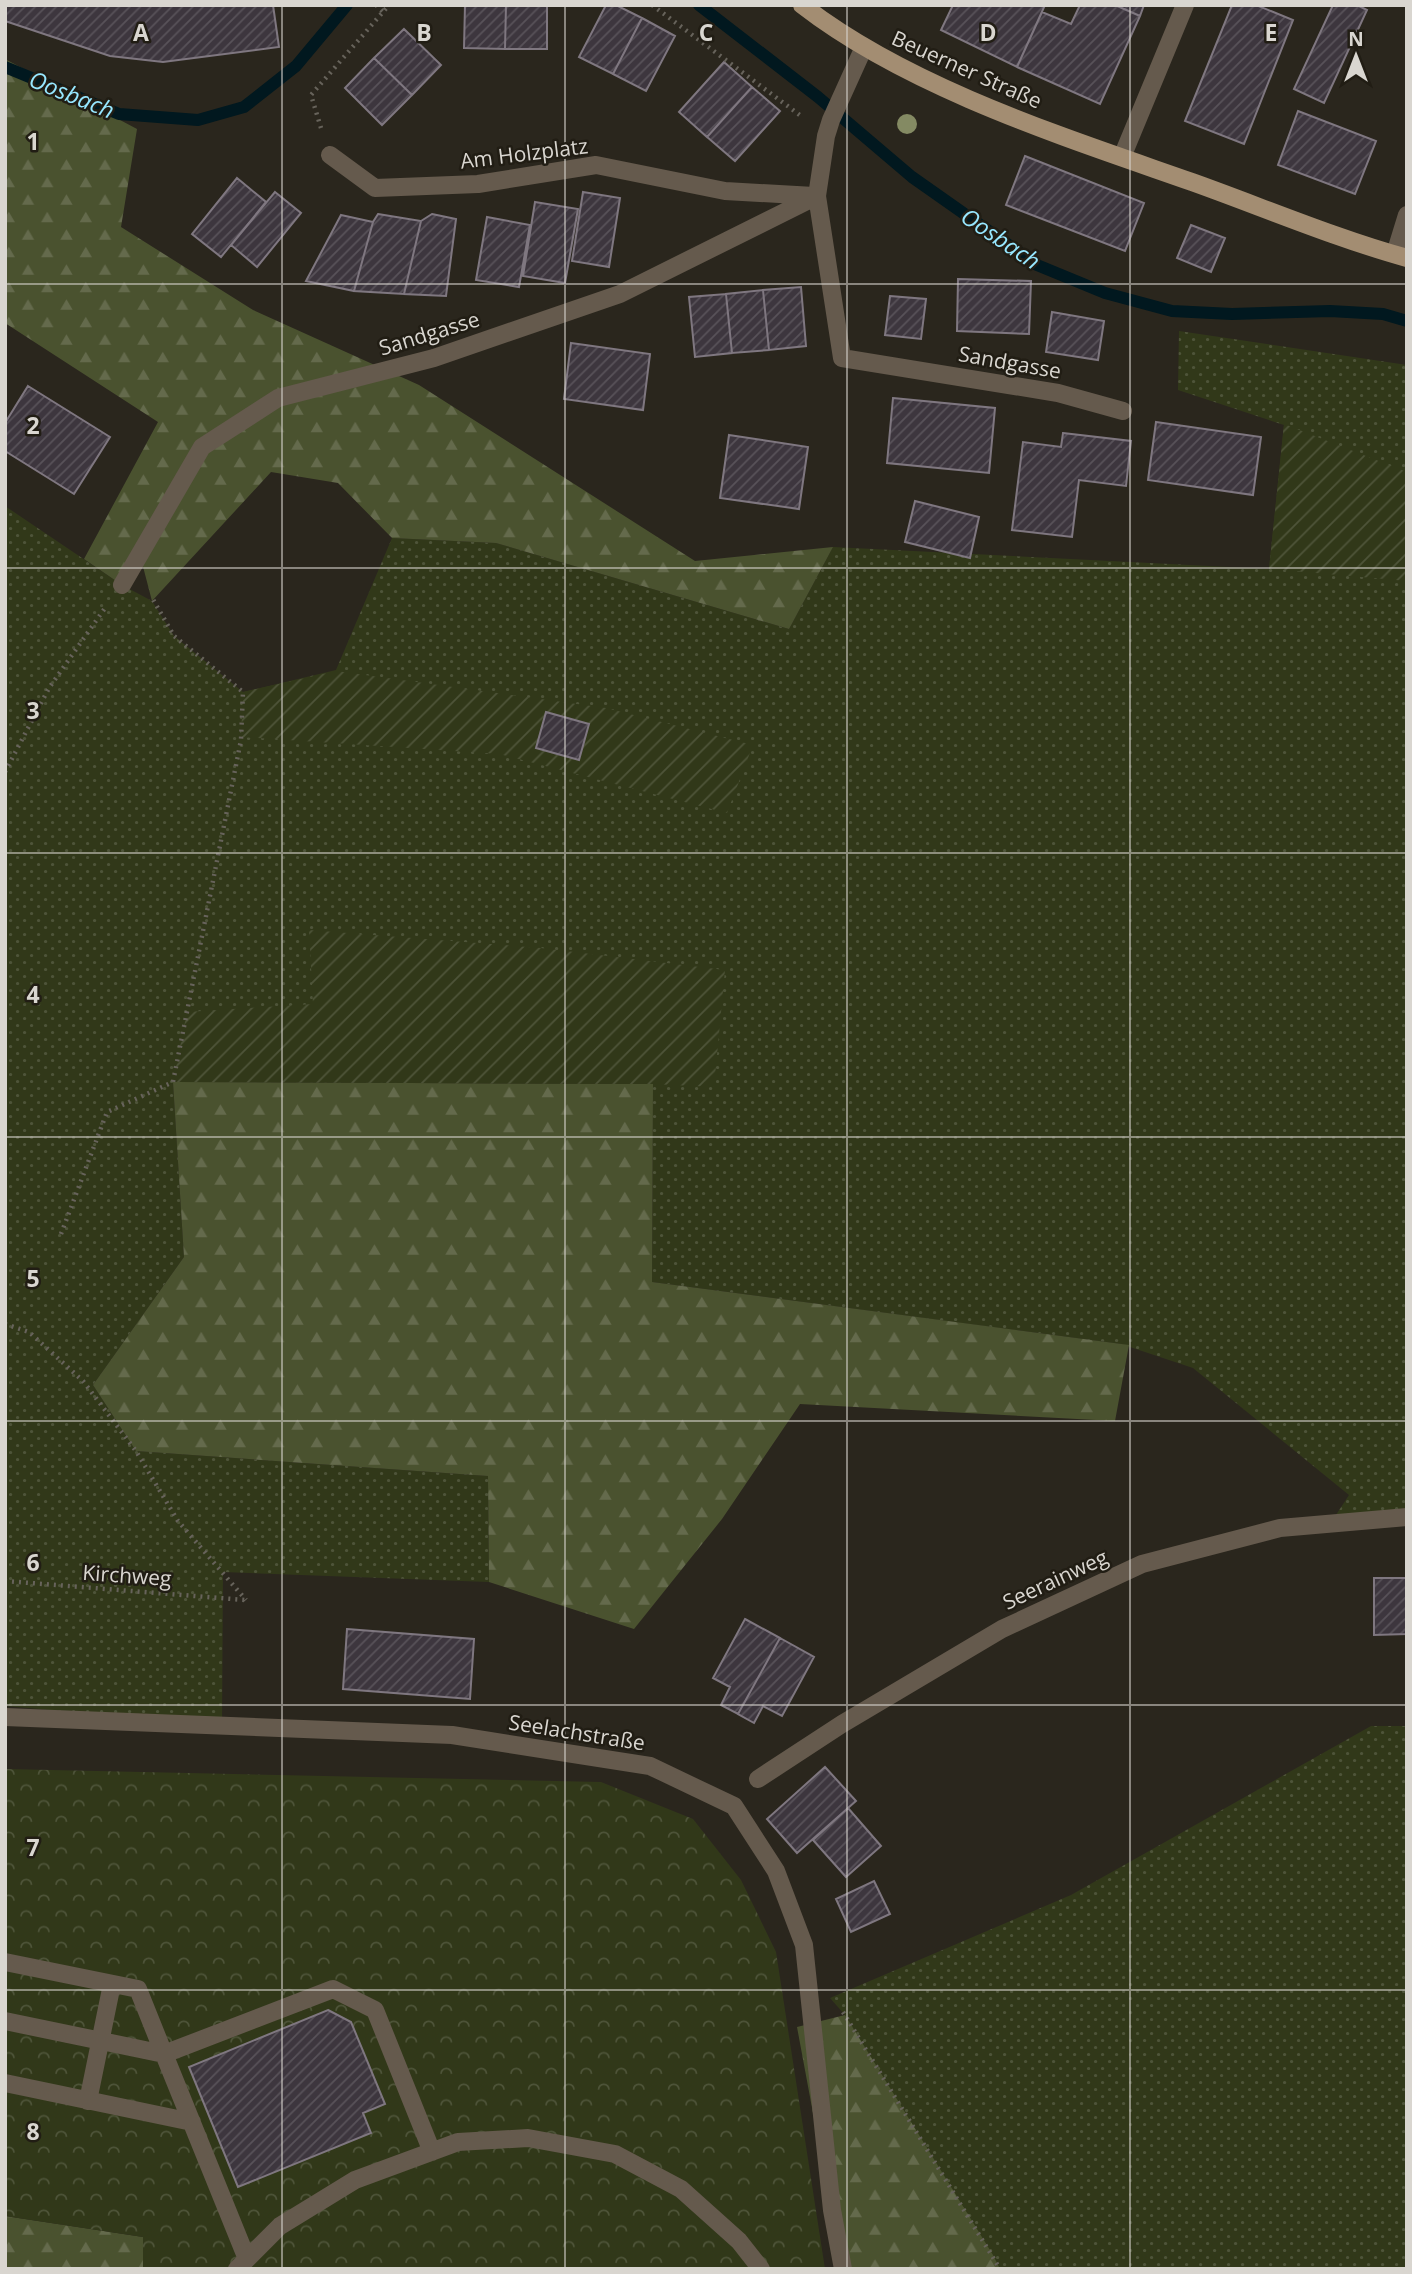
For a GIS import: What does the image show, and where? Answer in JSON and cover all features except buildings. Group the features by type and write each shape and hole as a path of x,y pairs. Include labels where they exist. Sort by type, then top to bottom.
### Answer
{"main road":[{"name":"Beuerner Straße","path":"802,5 864,47 941,86 1122,157 1401,256"}],"street":[{"path":"1122,157 1185,5"},
{"name":"Sandgasse","path":"864,47 831,120 817,197 842,358 1058,393 1123,411"},
{"name":"Am Holzplatz","path":"330,155 375,188 478,184 596,165 725,191 817,197"},
{"name":"Sandgasse","path":"122,585 201,447 278,398 434,358 620,293 817,197"},
{"path":"1401,256 1407,215"},
{"name":"Seerainweg","path":"758,1779 842,1724 1002,1629 1142,1564 1280,1528 1407,1517"},
{"name":"Seelachstraße","path":"5,1717 452,1735 650,1766 734,1806 776,1871 804,1945 832,2210 843,2269"},
{"path":"5,1962 138,1989 192,2122 242,2264 280,2226 355,2180 458,2142 528,2138 615,2154 681,2189 739,2241 761,2269"},
{"path":"88,2101 112,1983"},
{"path":"5,2021 164,2054 333,1989 375,2010 432,2152"},
{"path":"5,2083 192,2122"}],"path":[{"path":"376,5 383,12"},
{"path":"311,95 389,5"},
{"path":"652,5 789,105"},
{"path":"61,1234 107,1112 173,1082 241,740 243,692 174,636 152,601 139,555"},
{"path":"5,772 48,688 122,585"},
{"name":"Kirchweg","path":"5,1324 29,1332 83,1381 136,1451 178,1521 246,1600 5,1581"},
{"path":"838,2006 1000,2269"}],"green space":[{"path":"5,59 137,129 121,227 253,310 419,385 695,561 833,547 789,629 496,543 392,538 338,483 271,472 152,601 140,555 122,585 84,559 158,422 5,323"},
{"path":"1179,331 1407,365 1407,1520 1330,1524 1349,1495 1193,1368 1121,1344 652,1282 653,1084 173,1082 184,1257 93,1385 136,1451 488,1476 489,1582 223,1572 222,1725 5,1706 5,506 122,585 152,601 174,636 243,692 336,670 392,538 496,543 789,629 833,547 1269,569 1284,425 1178,390"},
{"path":"1284,424 1407,472 1407,581 1269,569"},
{"path":"336,671 606,708 753,745 727,813 499,754 241,737 243,692"},
{"path":"309,930 541,948 725,970 714,1087 653,1084 173,1082 187,1012 313,1004"},
{"path":"173,1082 653,1084 652,1282 1129,1345 1115,1421 800,1404 722,1519 634,1629 489,1582 488,1476 136,1451 93,1385 184,1257"},
{"path":"1371,1726 1407,1726 1407,2269 1000,2269 845,2015 830,1998 1071,1895"},
{"path":"5,1769 601,1782 693,1819 741,1880 776,1952 825,2269 143,2269 143,2237 5,2216"},
{"path":"845,2015 1000,2269 842,2269 797,2027"},
{"path":"5,2216 143,2237 143,2269 5,2269"}],"waterway":[{"name":"Oosbach","path":"5,67 119,114 198,120 244,107 296,66 347,5"},
{"name":"Oosbach","path":"699,5 818,97 912,177 1037,265 1105,293 1172,311 1232,314 1330,311 1383,314 1407,321"}]}
